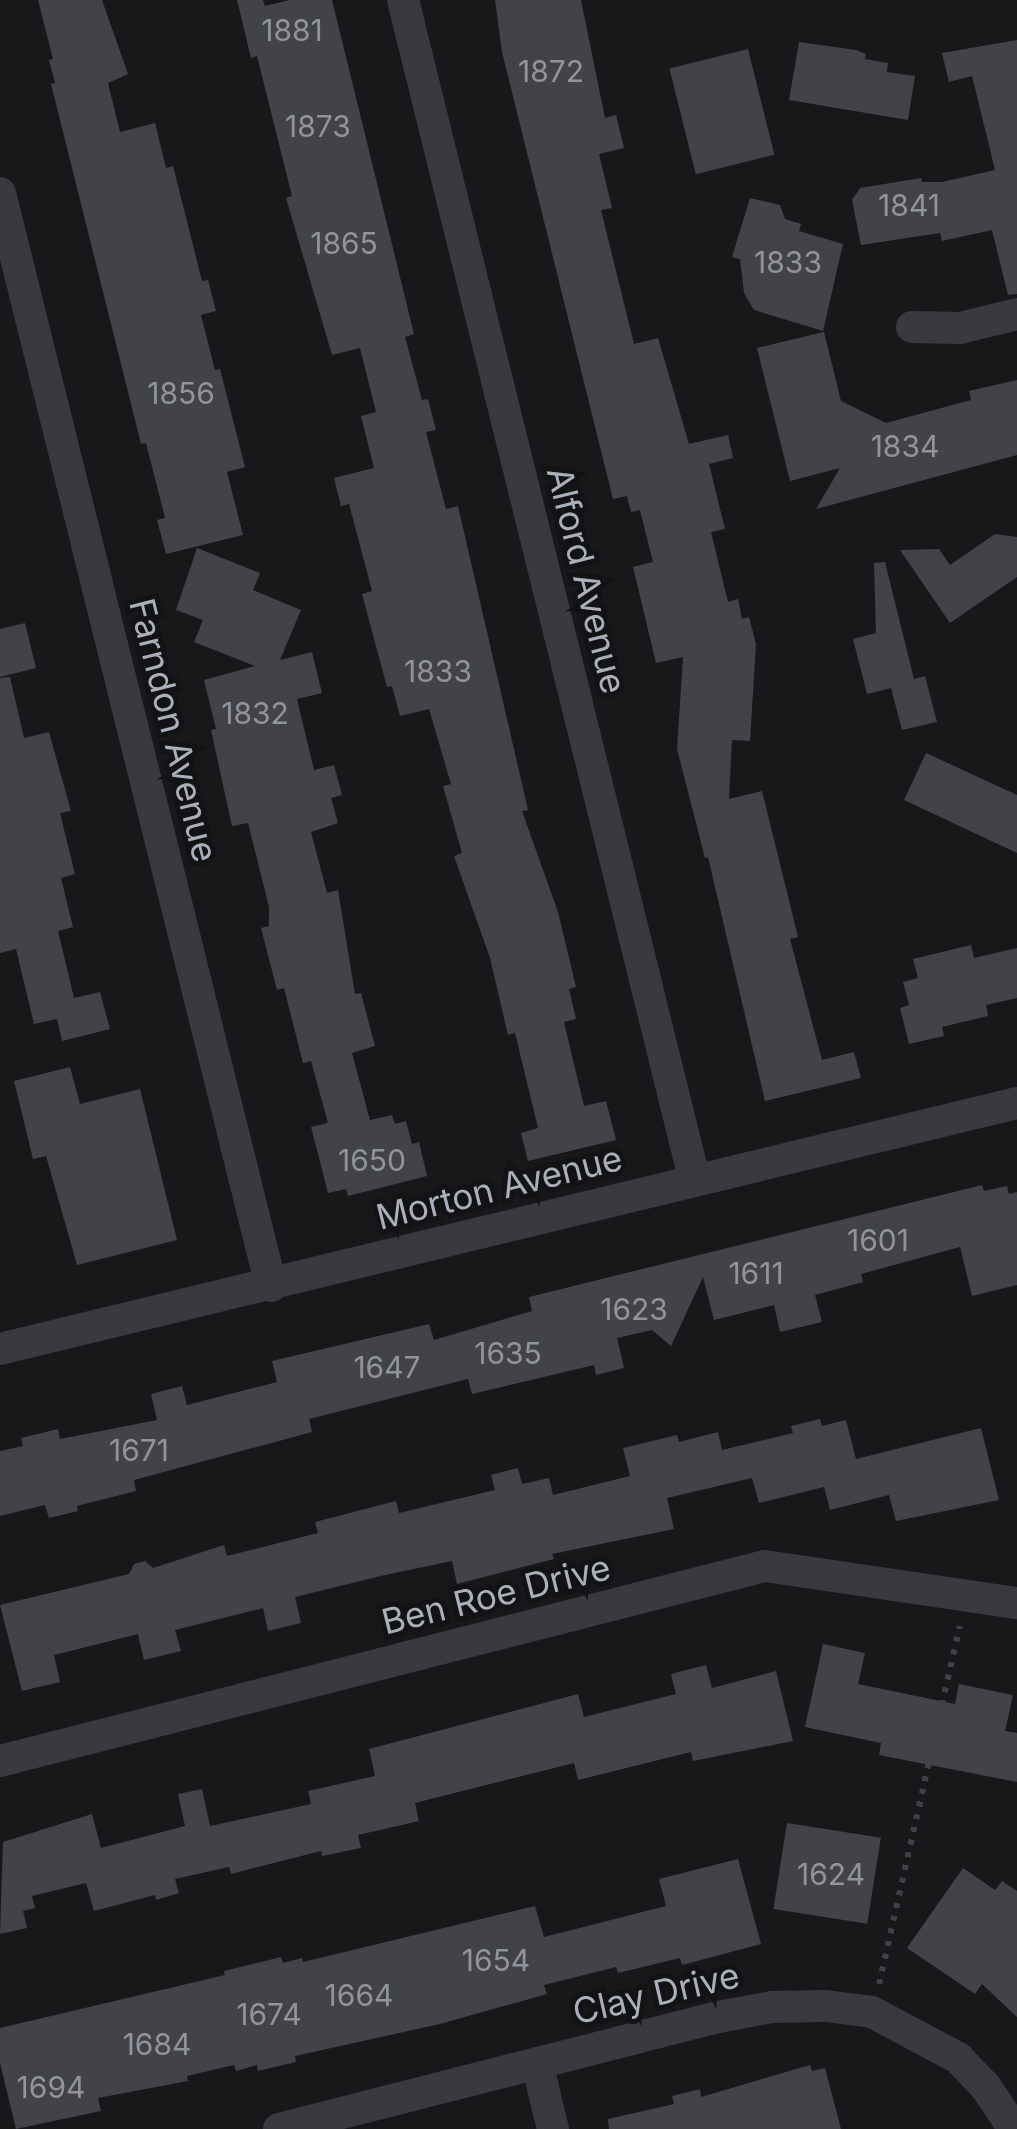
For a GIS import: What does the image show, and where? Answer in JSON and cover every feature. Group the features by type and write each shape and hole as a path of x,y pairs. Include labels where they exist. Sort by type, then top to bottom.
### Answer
{"street":[{"name":"Alford Avenue","path":"403,0 694,1178"},
{"name":"Farndon Avenue","path":"0,193 271,1286"},
{"path":"912,327 960,328 1017,314"},
{"name":"Morton Avenue","path":"0,1349 271,1286 694,1178 1017,1103"},
{"name":"Ben Roe Drive","path":"0,1761 765,1566 1017,1603"},
{"name":"Clay Drive","path":"279,2129 772,2007 826,2006 872,2012 958,2058 985,2086 1014,2129"},
{"path":"537,2063 553,2129"}],"path":[{"path":"872,2012 967,1596"}],"building":[{"path":"38,0 102,0 128,74 108,83 120,132 155,123 166,168 173,166 202,281 208,280 216,311 201,315 215,370 220,369 245,467 227,472 243,535 166,554 157,520 165,518 146,443 141,444 51,84 55,83 49,60 53,59"},
{"path":"237,0 263,0 265,6 290,0 332,0 414,334 405,337 422,400 428,399 436,430 426,432 446,509 458,506 528,810 522,811 558,912 576,987 569,989 576,1019 564,1022 584,1106 606,1101 616,1140 528,1161 521,1133 538,1128 515,1033 508,1035 490,958 454,856 462,853 443,786 451,784 429,709 400,716 392,686 387,687 362,594 372,591 349,504 341,506 334,478 374,468 361,416 376,412 360,348 332,355 286,198 292,196 257,56 251,58"},
{"path":"495,0 581,0 605,118 616,115 624,148 599,154 612,208 601,210 634,344 658,338 689,444 728,435 733,458 709,464 725,529 711,532 728,602 738,599 742,619 749,617 756,644 750,741 732,740 729,799 762,791 798,937 790,939 822,1060 854,1052 861,1078 765,1101 708,857 705,858 677,749 683,657 656,663 633,567 653,562 640,510 631,512 627,496 613,499 502,52"},
{"path":"1017,40 1017,294 1008,295 992,230 942,241 940,233 861,245 852,200 860,188 921,178 922,182 942,182 995,170 972,76 949,82 942,53"},
{"path":"799,42 856,50 866,54 865,59 888,63 887,72 915,76 908,120 789,100"},
{"path":"748,49 774,155 696,174 669,69"},
{"path":"750,198 780,205 785,219 801,224 799,231 843,244 823,331 754,310 744,293 740,259 732,257"},
{"path":"824,332 841,401 886,423 971,400 969,391 1017,380 1017,455 816,509 840,468 790,481 757,348"},
{"path":"995,534 1017,537 1017,577 950,623 900,550 939,549 950,565"},
{"path":"197,548 260,573 253,590 301,610 280,660 312,652 322,693 297,699 314,770 334,765 342,795 331,798 338,823 311,832 327,893 338,890 355,994 361,993 375,1046 352,1053 370,1120 392,1115 395,1124 406,1121 412,1144 419,1142 427,1176 348,1196 346,1189 328,1193 311,1127 328,1123 311,1061 303,1063 284,988 277,990 261,928 269,926 269,907 248,823 232,826 204,680 255,666 194,642 203,620 176,610"},
{"path":"885,562 914,679 925,676 937,722 902,730 891,688 867,694 853,639 876,633 874,563"},
{"path":"25,623 36,668 0,677 0,629"},
{"path":"10,677 24,738 49,732 71,811 60,813 75,874 61,878 73,927 58,931 74,998 100,992 110,1029 62,1041 57,1019 34,1024 16,949 0,953 0,678"},
{"path":"926,753 1017,795 1017,853 904,800"},
{"path":"971,945 974,958 1017,948 1017,998 986,1005 988,1016 942,1027 944,1036 909,1044 900,1008 909,1005 903,982 918,978 913,959"},
{"path":"70,1067 80,1104 140,1089 177,1240 77,1265 46,1156 33,1159 14,1081"},
{"path":"982,1185 984,1191 1007,1186 1009,1194 1017,1192 1017,1285 972,1296 960,1247 861,1274 863,1282 815,1295 822,1322 780,1332 774,1305 714,1320 703,1277 671,1346 652,1330 617,1338 624,1368 596,1375 594,1365 472,1394 468,1379 309,1419 312,1432 134,1480 136,1491 77,1506 78,1511 49,1518 45,1505 0,1516 0,1451 23,1446 21,1438 58,1429 60,1439 157,1420 151,1394 182,1386 187,1405 277,1382 272,1361 429,1324 434,1340 532,1311 529,1297"},
{"path":"820,1419 822,1426 846,1420 856,1459 981,1428 999,1500 896,1521 889,1495 830,1510 824,1487 759,1503 752,1478 667,1498 674,1529 552,1554 554,1559 457,1584 452,1561 295,1597 301,1623 268,1631 263,1608 175,1630 181,1651 144,1660 138,1634 54,1655 60,1682 22,1691 0,1605 129,1574 134,1564 145,1561 153,1568 224,1545 227,1556 318,1533 315,1522 396,1501 399,1513 495,1490 491,1475 518,1468 522,1484 549,1478 553,1495 630,1476 623,1448 677,1435 679,1442 718,1432 722,1450 793,1433 791,1426"},
{"path":"823,1644 865,1653 858,1684 955,1704 959,1684 1013,1695 1005,1731 1017,1733 1017,1782 879,1755 881,1743 805,1727"},
{"path":"706,1665 712,1688 776,1671 793,1741 693,1761 691,1752 578,1780 574,1763 415,1803 419,1821 358,1835 361,1848 322,1856 321,1851 231,1874 229,1867 175,1879 179,1893 156,1900 155,1895 94,1911 86,1883 32,1896 35,1908 23,1911 27,1928 0,1934 3,1842 92,1814 101,1848 185,1826 178,1794 202,1789 210,1826 311,1804 308,1791 375,1776 369,1749 578,1694 584,1717 676,1694 671,1674"},
{"path":"787,1823 881,1838 867,1924 773,1909"},
{"path":"738,1859 761,1944 682,1965 680,1958 618,1973 616,1967 544,1985 547,1994 440,2024 295,2056 296,2062 258,2071 257,2065 236,2071 234,2065 187,2076 188,2081 98,2098 101,2111 16,2129 0,2063 0,2028 225,1975 224,1971 281,1957 283,1963 302,1958 303,1962 535,1906 544,1937 666,1906 659,1879"},
{"path":"963,1868 995,1890 1002,1881 1017,1891 1017,2017 982,1984 975,1994 907,1948"},
{"path":"810,2065 812,2071 825,2068 841,2129 609,2129 608,2119 674,2104 672,2096 700,2089 701,2097"}]}
